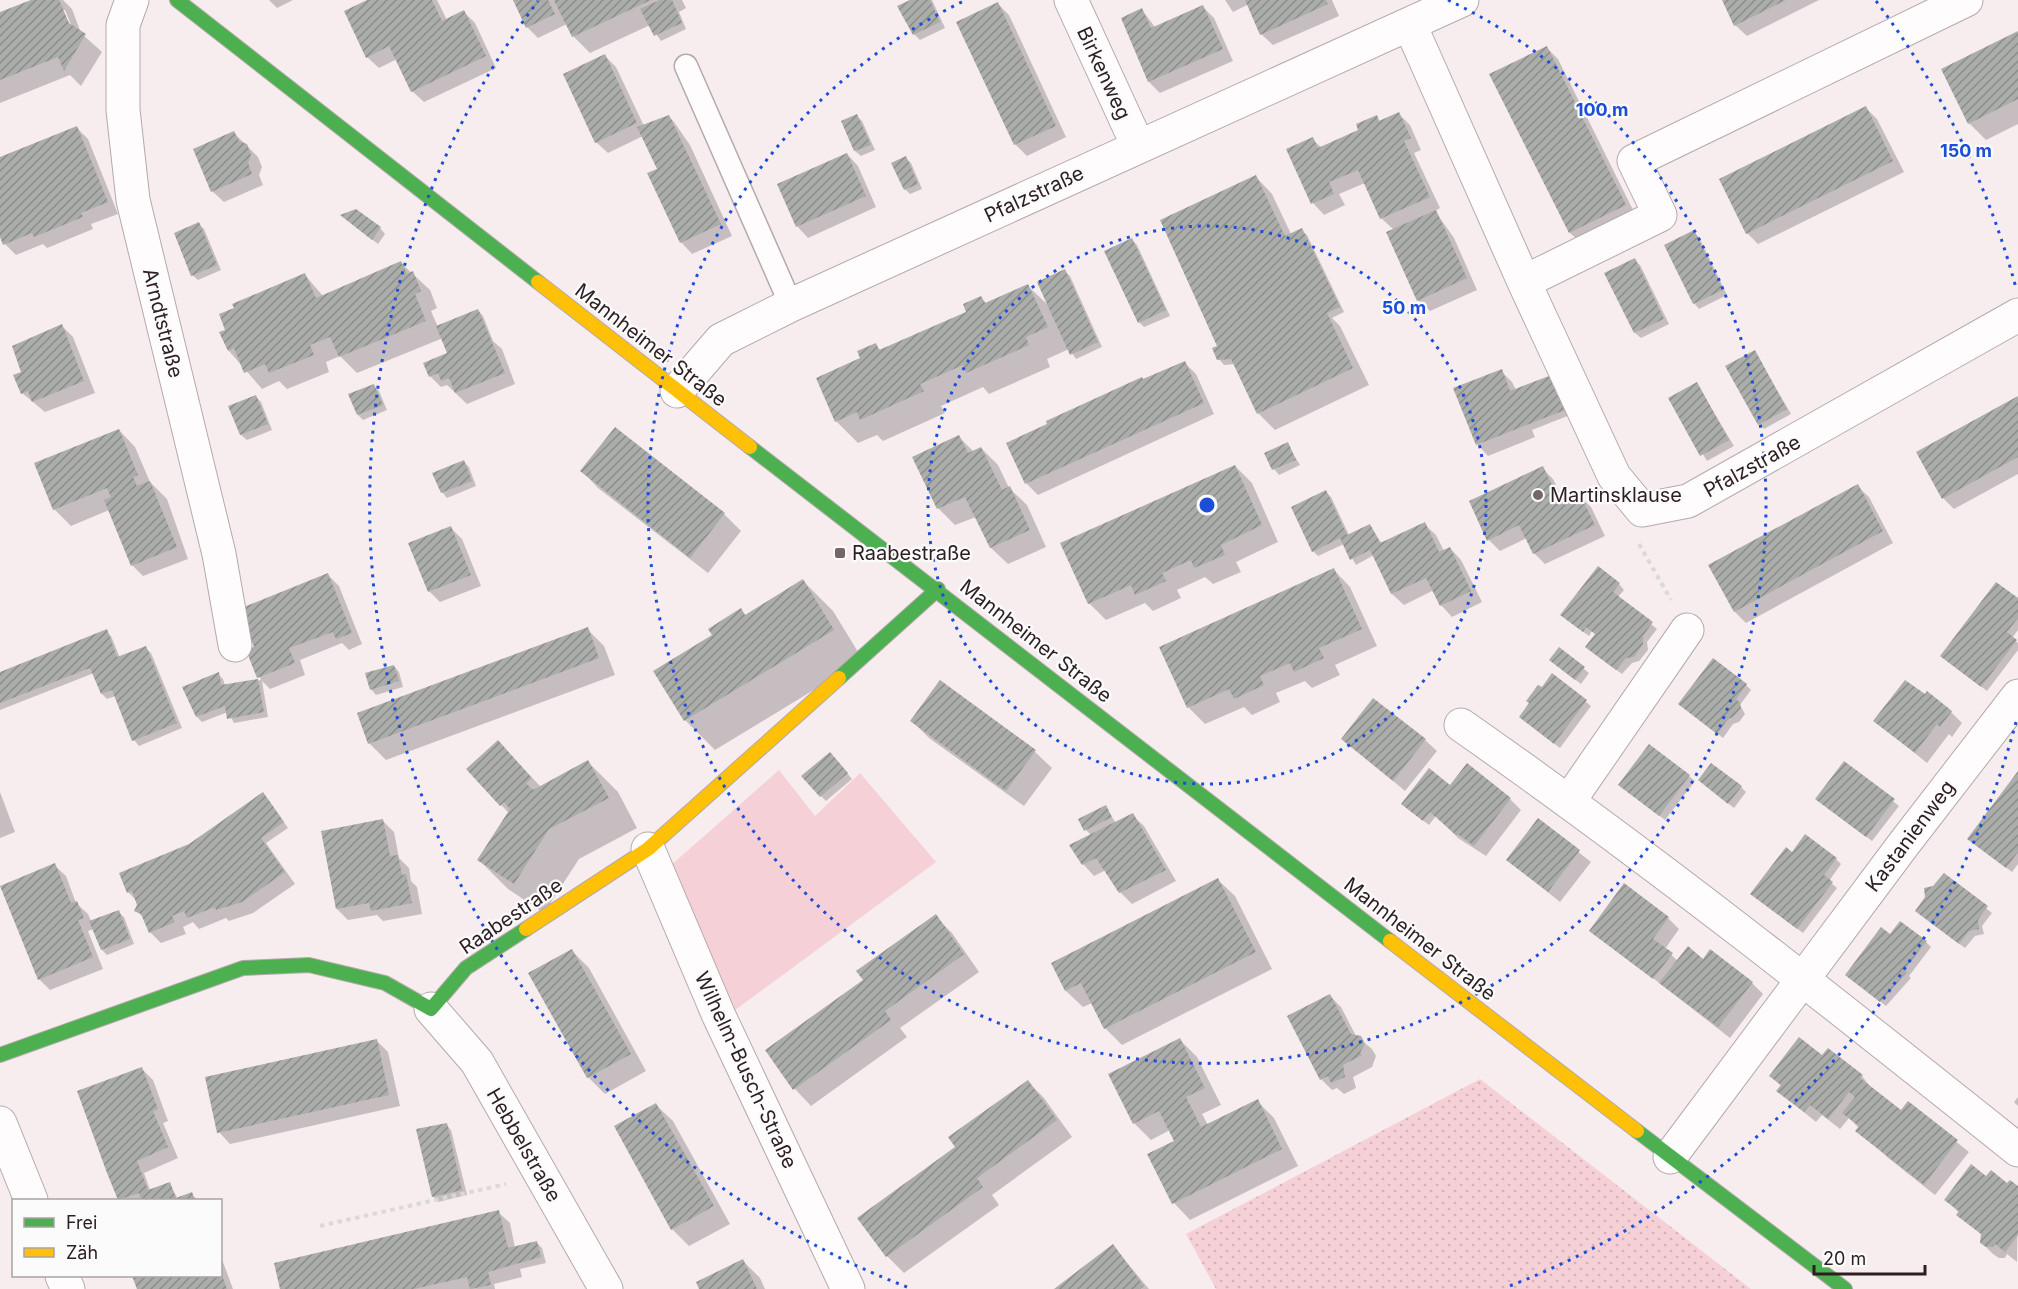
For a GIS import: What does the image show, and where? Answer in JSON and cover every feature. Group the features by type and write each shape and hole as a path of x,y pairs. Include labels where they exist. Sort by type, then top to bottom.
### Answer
{"street":[{"name":"Arndtstraße","path":"132,0 123,25 123,110 134,201 219,554 235,645"},
{"name":"Mannheimer Straße","path":"177,0 677,391 938,590 1670,1157 1845,1289"},
{"name":"Birkenweg","path":"1071,0 1138,146"},
{"name":"Pfalzstraße","path":"677,391 721,340 791,305 1462,0"},
{"path":"1524,282 1660,215 1634,161 1966,0"},
{"path":"1410,25 1524,282 1614,476 1642,510"},
{"name":"Pfalzstraße","path":"1642,510 1688,501 2018,315"},
{"name":"Raabestraße","path":"431,1010 466,968 648,849 938,590"},
{"path":"1569,801 1687,630"},
{"name":"Kastanienweg","path":"1670,1157 2018,696"},
{"path":"1461,725 1569,801 1803,978 2018,1150"},
{"name":"Wilhelm-Busch-Straße","path":"648,849 719,1016 848,1289"},
{"path":"0,1055 243,968 309,965 385,983 431,1010"},
{"name":"Hebbelstraße","path":"431,1010 477,1062 606,1289"},
{"path":"0,1124 32,1199"}],"lane":[{"path":"686,66 791,305"}],"path":[{"path":"1642,510 1634,537 1687,630"},
{"path":"320,1226 541,1176"}],"shaded area":[{"path":"779,770 815,816 860,773 936,862 731,1013 669,867"},
{"path":"1480,1079 1751,1289 1216,1289 1186,1234"}],"building":[{"path":"31,0 59,0 69,23 86,34 64,71 58,57 0,80 0,12"},
{"path":"367,0 432,0 442,21 464,10 486,56 411,92 389,46 366,58 344,11"},
{"path":"513,0 548,0 555,14 526,28"},
{"path":"554,0 651,0 572,37"},
{"path":"660,0 672,0 682,23 654,36 640,9"},
{"path":"910,0 930,0 940,22 913,35 897,6"},
{"path":"1245,0 1326,0 1328,4 1260,35"},
{"path":"1722,0 1786,0 1734,26"},
{"path":"998,2 1056,126 1014,145 956,22"},
{"path":"1203,5 1223,49 1148,82 1121,18 1142,8 1151,28"},
{"path":"2018,31 2018,99 1968,124 1941,69"},
{"path":"1547,46 1626,205 1569,233 1489,74"},
{"path":"605,54 637,123 595,143 563,74"},
{"path":"1866,106 1893,161 1746,234 1719,179"},
{"path":"1399,112 1411,138 1404,141 1430,197 1380,219 1358,170 1329,182 1334,194 1311,204 1286,149 1313,137 1318,148 1358,130 1356,124 1377,115 1379,121"},
{"path":"857,114 871,145 854,151 841,121"},
{"path":"669,115 721,224 680,243 647,173 657,169 637,127"},
{"path":"77,126 108,202 81,213 83,217 34,237 32,233 3,245 0,237 0,157"},
{"path":"234,131 239,141 247,144 251,155 248,163 252,174 211,192 193,149"},
{"path":"847,153 866,196 796,227 777,184"},
{"path":"906,156 918,184 904,190 891,163"},
{"path":"1256,175 1285,236 1302,228 1340,307 1327,313 1353,368 1257,414 1231,359 1217,360 1212,348 1217,346 1160,220"},
{"path":"356,209 381,227 372,240 340,215"},
{"path":"1436,210 1467,278 1417,301 1386,232"},
{"path":"199,222 217,265 191,276 174,233"},
{"path":"1694,230 1723,290 1693,304 1664,245"},
{"path":"1132,238 1166,310 1138,323 1104,251"},
{"path":"1635,258 1664,319 1634,333 1604,273"},
{"path":"401,261 407,274 413,271 421,291 415,294 426,321 339,357 330,337 310,345 314,355 269,373 265,364 244,373 234,348 228,351 219,332 225,330 219,314 234,308 232,304 305,273 316,298"},
{"path":"1065,269 1098,342 1070,355 1037,282"},
{"path":"1028,284 1048,327 1026,337 1029,345 966,373 963,365 920,384 924,391 860,420 857,412 835,422 816,378 860,358 857,351 876,343 879,350 966,312 963,304 981,296 985,303"},
{"path":"478,309 505,373 455,393 449,378 441,381 438,373 429,377 423,363 447,353 436,326"},
{"path":"62,324 84,381 32,402 28,391 21,394 13,375 21,372 12,346"},
{"path":"1755,350 1787,409 1758,425 1725,366"},
{"path":"1185,361 1204,403 1025,484 1006,443 1047,424 1046,421 1142,377 1143,379"},
{"path":"1502,369 1510,391 1549,376 1565,410 1476,445 1453,388"},
{"path":"1697,382 1729,440 1700,456 1668,398"},
{"path":"374,384 383,405 357,415 348,394"},
{"path":"256,395 268,424 240,435 228,406"},
{"path":"2018,396 2018,457 1942,499 1916,452"},
{"path":"615,427 725,513 690,558 580,471"},
{"path":"119,429 138,475 133,477 137,486 150,481 177,547 131,566 104,500 111,497 107,488 53,510 34,463"},
{"path":"959,435 968,453 981,447 1002,490 1010,486 1030,530 990,548 965,497 937,509 912,457"},
{"path":"1288,442 1296,460 1272,470 1264,453"},
{"path":"464,460 472,481 441,493 432,473"},
{"path":"1235,465 1262,525 1221,545 1225,555 1194,568 1191,560 1162,573 1166,581 1135,595 1131,585 1088,604 1060,543"},
{"path":"1543,466 1561,504 1580,494 1595,525 1533,554 1519,525 1487,541 1469,501"},
{"path":"1858,484 1883,531 1734,612 1708,565"},
{"path":"1326,490 1347,535 1370,524 1380,543 1425,522 1439,552 1450,547 1471,591 1440,606 1426,578 1391,594 1370,550 1350,560 1340,538 1312,552 1291,507"},
{"path":"451,526 471,575 428,592 408,543"},
{"path":"1598,566 1620,583 1613,592 1653,622 1643,636 1643,644 1634,657 1626,658 1616,670 1585,647 1595,634 1586,627 1583,632 1560,615"},
{"path":"1334,568 1362,629 1319,648 1324,658 1294,672 1290,663 1260,676 1264,685 1234,699 1229,689 1187,708 1159,647"},
{"path":"328,573 352,633 336,639 333,632 289,648 295,663 257,678 246,650 254,647 239,609"},
{"path":"803,579 834,630 684,721 653,671 712,635 708,629 741,608 745,615"},
{"path":"1996,582 2018,598 2018,618 2007,632 2017,640 1981,687 1940,656"},
{"path":"588,627 599,658 368,744 357,713"},
{"path":"107,629 117,657 146,646 177,723 132,741 112,690 101,694 90,668 0,703 0,672"},
{"path":"1559,647 1585,667 1575,680 1549,660"},
{"path":"1713,658 1747,684 1736,699 1741,708 1728,719 1717,734 1678,704"},
{"path":"394,665 399,681 370,690 365,673"},
{"path":"219,672 221,685 258,679 264,712 227,719 225,706 196,717 182,687"},
{"path":"1552,673 1587,700 1554,744 1519,717 1529,703 1526,701 1538,685 1542,687"},
{"path":"940,680 1036,750 1006,791 910,721"},
{"path":"1905,680 1925,694 1927,691 1952,711 1940,727 1937,724 1915,753 1873,721"},
{"path":"1373,698 1426,739 1393,781 1341,739"},
{"path":"498,740 532,778 526,783 533,790 588,760 609,798 549,829 514,884 477,860 510,809 504,802 500,806 466,769"},
{"path":"1649,744 1690,775 1659,816 1618,785"},
{"path":"830,752 848,773 820,797 801,776"},
{"path":"1844,761 1895,799 1866,837 1815,799"},
{"path":"1467,763 1511,798 1474,846 1456,835 1430,812 1423,821 1401,804 1429,768 1450,785"},
{"path":"1711,763 1742,786 1728,804 1698,780"},
{"path":"2018,771 2018,852 2006,868 1967,839"},
{"path":"263,792 284,822 261,838 285,872 242,902 216,910 215,907 187,918 184,911 172,916 175,922 149,933 141,914 134,911 137,905 132,891 127,893 119,873 189,844"},
{"path":"1106,805 1112,817 1084,831 1078,819"},
{"path":"1133,813 1166,870 1119,893 1096,858 1082,865 1069,845"},
{"path":"1538,818 1580,850 1548,892 1506,860"},
{"path":"383,819 390,856 398,855 402,875 406,874 412,903 371,911 369,903 336,909 321,831"},
{"path":"1805,834 1837,858 1824,875 1833,882 1797,929 1750,894 1786,847 1792,852"},
{"path":"55,863 71,903 77,901 84,918 78,920 93,957 38,980 0,886"},
{"path":"1944,873 1988,906 1978,920 1979,929 1969,931 1959,944 1915,911 1925,897 1924,888 1933,886"},
{"path":"1218,878 1256,952 1104,1029 1081,983 1065,991 1051,963"},
{"path":"1624,883 1669,917 1653,939 1673,953 1653,979 1589,931"},
{"path":"119,910 130,939 101,950 89,921"},
{"path":"936,914 964,954 885,1011 891,1020 793,1090 765,1050 863,980 856,971"},
{"path":"1900,921 1927,941 1904,970 1907,972 1880,1002 1845,975 1881,927 1890,934"},
{"path":"1688,946 1703,959 1710,949 1753,982 1718,1027 1659,983"},
{"path":"572,949 631,1054 587,1078 528,973"},
{"path":"1330,994 1351,1034 1361,1036 1365,1044 1360,1053 1362,1055 1343,1065 1345,1077 1331,1083 1328,1076 1320,1080 1287,1016"},
{"path":"1799,1037 1822,1055 1828,1048 1863,1075 1860,1078 1901,1110 1908,1101 1958,1140 1924,1185 1855,1131 1859,1126 1842,1113 1855,1097 1849,1092 1828,1119 1810,1105 1804,1112 1776,1091 1781,1085 1769,1076"},
{"path":"1180,1038 1205,1088 1186,1097 1201,1127 1258,1099 1282,1149 1172,1204 1147,1154 1174,1141 1159,1111 1133,1124 1108,1074"},
{"path":"377,1039 389,1095 217,1133 205,1077"},
{"path":"142,1067 158,1109 153,1111 168,1147 137,1161 148,1190 170,1182 176,1198 192,1192 195,1199 141,1199 139,1193 118,1199 77,1091"},
{"path":"1028,1080 1057,1120 977,1178 983,1187 886,1257 857,1218 955,1147 948,1137"},
{"path":"656,1103 714,1206 671,1230 614,1126"},
{"path":"447,1123 462,1190 432,1197 416,1129"},
{"path":"1971,1164 1986,1176 1991,1170 2007,1183 2010,1180 2018,1186 2018,1235 2005,1252 1995,1244 1993,1247 1986,1247 1980,1243 1981,1234 1956,1215 1959,1211 1944,1200"},
{"path":"499,1210 508,1248 537,1241 541,1257 488,1272 491,1285 470,1289 467,1277 414,1289 280,1289 274,1263"},
{"path":"1113,1244 1144,1286 1140,1289 1054,1289"},
{"path":"743,1259 757,1289 699,1289 696,1282"},
{"path":"222,1275 227,1289 137,1289 132,1277 222,1277"}],"traffic: fast":[{"path":"177,0 538,282"},
{"path":"750,447 1390,941"},
{"path":"839,678 938,589"},
{"path":"0,1055 243,968 309,965 385,983 431,1009 466,968 526,929"},
{"path":"1637,1131 1845,1289"}],"traffic: slow":[{"path":"538,282 750,447"},
{"path":"526,929 648,849 839,678"},
{"path":"1390,941 1637,1131"}],"place":[{"name":"Martinsklause","path":"1538,495"},
{"name":"Raabestraße","path":"840,553"}]}
